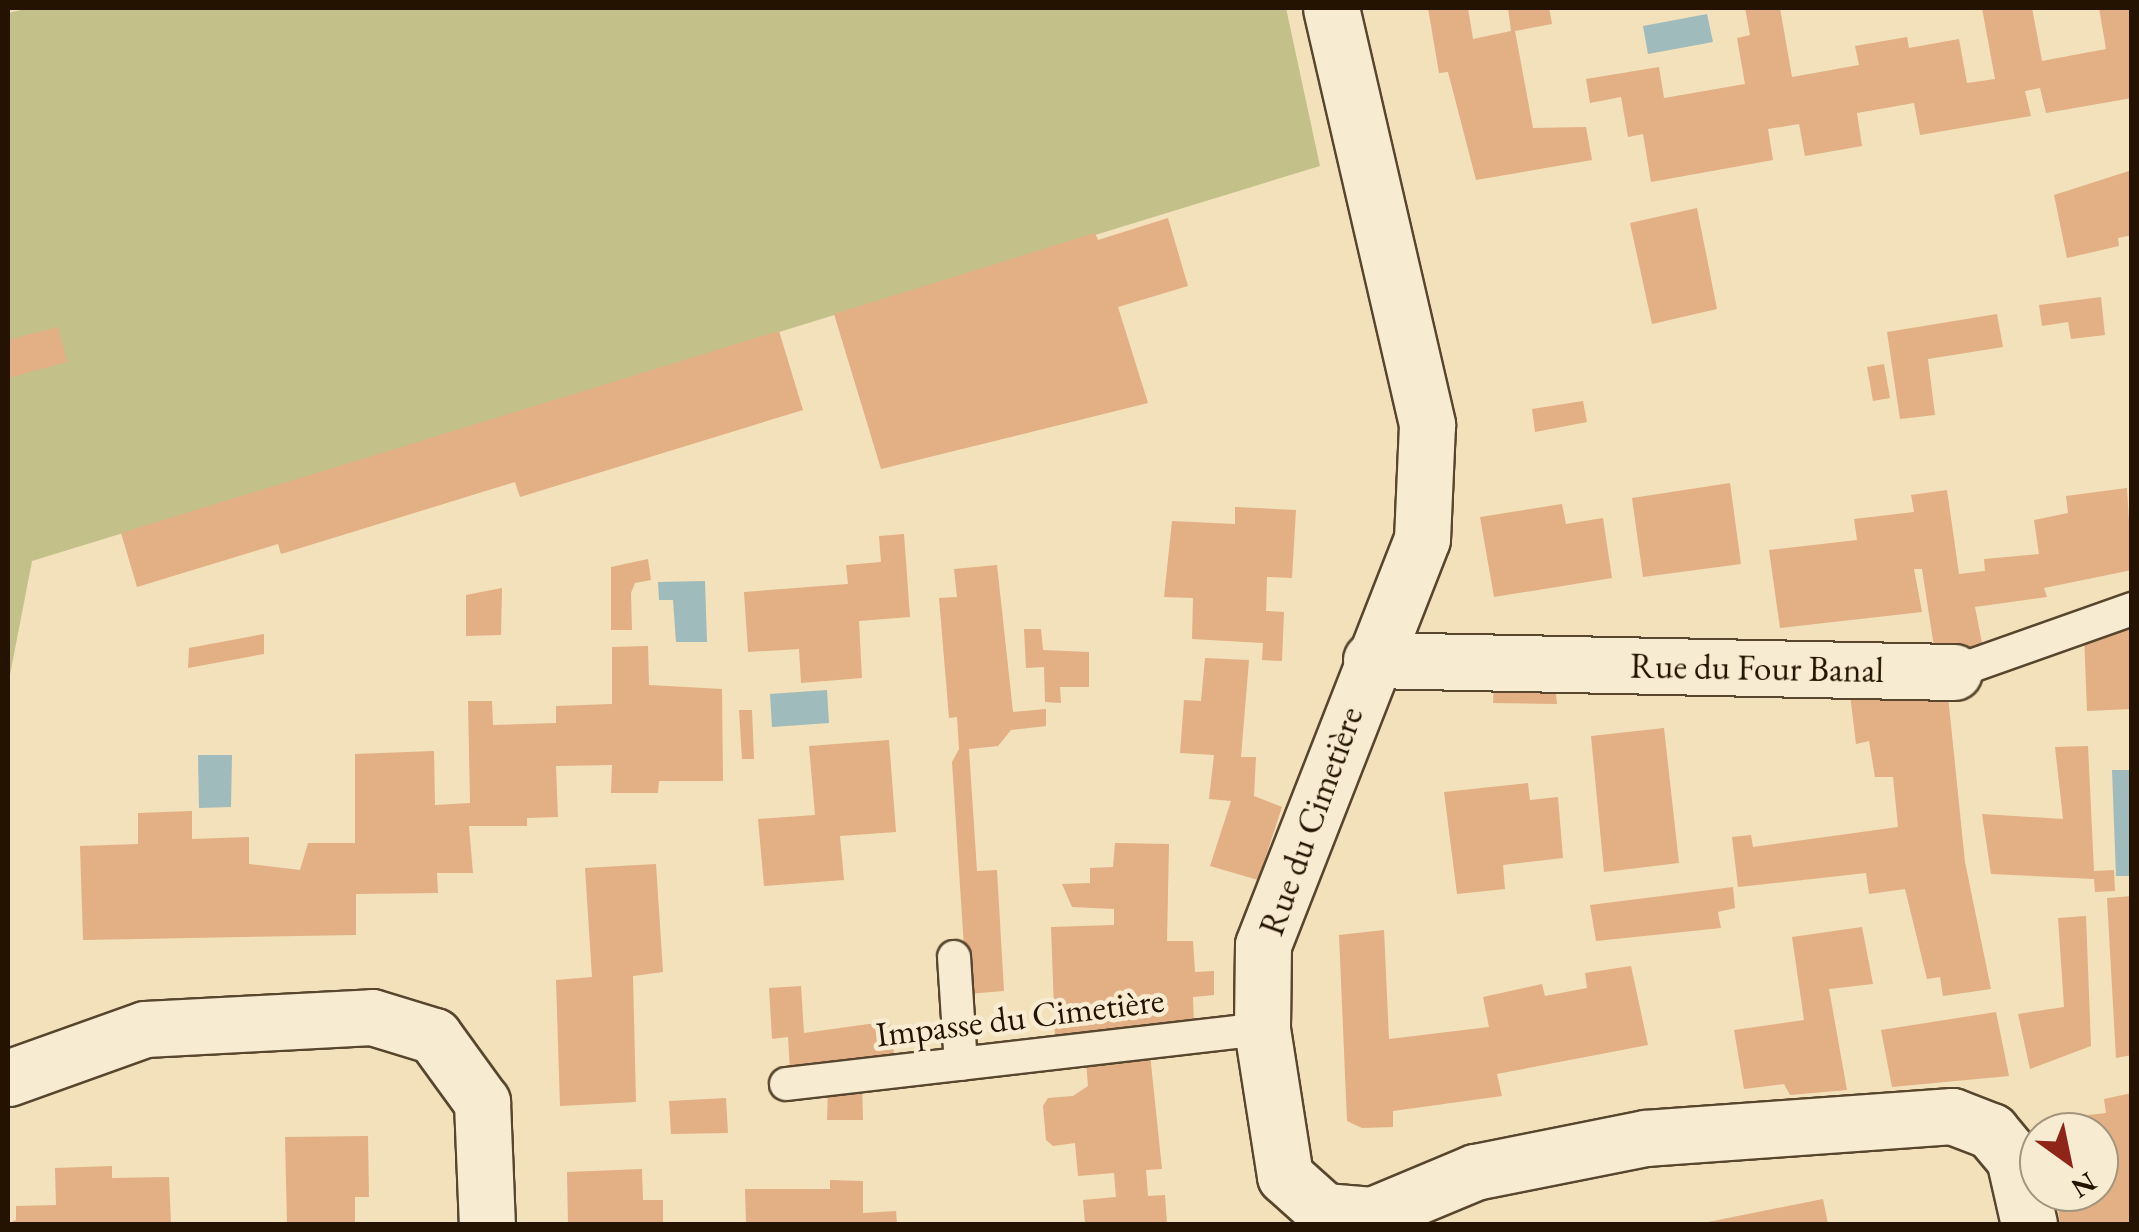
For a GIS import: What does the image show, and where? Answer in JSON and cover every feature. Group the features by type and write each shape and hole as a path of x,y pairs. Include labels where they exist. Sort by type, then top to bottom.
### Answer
{"street":[{"name":"Rue du Cimetière","path":"1331,8 1428,425 1422,539 1371,660 1263,944 1262,1030 1284,1200 1362,1220 1475,1172 1645,1138 1952,1116 1991,1131 2014,1158 2028,1224"},
{"name":"Rue du Four Banal","path":"1371,660 1954,672"},
{"path":"8,1078 145,1029 372,1017 403,1026 434,1036 482,1102 487,1224"}],"lane":[{"name":"Rue du Four Banal","path":"1954,672 2132,609"},
{"path":"954,957 961,1064"},
{"name":"Impasse du Cimetière","path":"786,1084 1262,1030"}],"shaded area":[{"path":"30,8 1286,8 1320,166 32,561 8,685 8,13"}],"water":[{"path":"1707,14 1713,42 1648,54 1643,26"},
{"path":"705,581 707,642 676,642 673,600 659,600 658,582"},
{"path":"827,690 829,723 772,727 770,694"},
{"path":"198,755 232,755 231,807 199,808"},
{"path":"2112,770 2131,770 2131,876 2116,876"}],"building":[{"path":"1428,8 1468,8 1473,39 1511,31 1508,8 1549,8 1552,24 1515,31 1533,128 1586,127 1592,160 1476,180 1448,72 1439,73"},
{"path":"1745,8 1780,8 1792,77 1859,65 1855,46 1907,37 1909,48 1959,39 1967,83 1995,79 1982,8 2032,8 2042,61 2106,49 2099,8 2132,8 2132,98 2046,113 2040,88 2025,91 2031,116 1920,135 1914,103 1857,113 1862,146 1805,156 1799,124 1768,129 1773,160 1651,182 1643,134 1628,137 1621,97 1590,103 1586,79 1659,67 1664,98 1745,84 1737,38 1750,35"},
{"path":"2132,170 2132,235 2118,238 2119,246 2067,258 2054,195"},
{"path":"1697,208 1717,309 1652,324 1630,223"},
{"path":"1168,218 1188,286 1118,307 1148,403 881,469 834,314 1095,233 1098,240"},
{"path":"2101,297 2105,335 2071,339 2068,322 2042,326 2039,305"},
{"path":"1997,314 2003,347 1928,359 1935,415 1900,419 1887,332"},
{"path":"58,327 67,362 8,378 8,340"},
{"path":"779,331 803,410 520,497 515,482 281,554 278,544 137,587 121,533"},
{"path":"1884,364 1890,398 1873,401 1867,367"},
{"path":"1583,401 1587,422 1535,432 1532,409"},
{"path":"1730,483 1741,564 1643,577 1632,498"},
{"path":"2127,488 2132,570 2044,588 2047,597 1975,607 1983,648 1936,660 1922,569 1914,569 1922,612 1780,628 1769,550 1857,540 1854,519 1914,512 1911,495 1947,490 1959,574 1985,571 1984,559 2039,554 2034,520 2068,513 2066,496"},
{"path":"1562,504 1566,524 1603,518 1612,578 1494,597 1480,517"},
{"path":"1235,507 1296,510 1292,578 1267,577 1266,611 1284,612 1282,661 1262,660 1263,643 1192,639 1193,598 1164,597 1172,521 1235,524"},
{"path":"904,534 910,617 859,621 862,678 801,683 799,649 748,652 744,592 848,584 846,565 881,562 879,536"},
{"path":"648,559 651,580 635,583 631,593 632,630 611,630 611,567"},
{"path":"997,565 1013,712 1046,709 1046,726 1011,730 998,746 969,749 977,871 997,870 1004,991 967,994 952,762 959,749 957,717 949,718 939,598 957,597 954,569"},
{"path":"502,588 501,635 466,636 466,595"},
{"path":"2132,618 2132,709 2087,711 2084,634"},
{"path":"1024,629 1041,629 1043,650 1089,652 1089,687 1060,687 1061,703 1045,702 1044,667 1026,668"},
{"path":"264,634 264,654 188,668 189,648"},
{"path":"648,646 649,685 722,689 723,781 659,781 658,793 611,793 612,765 556,766 558,817 527,818 527,826 469,826 473,873 437,873 438,893 356,894 356,935 83,940 80,846 138,844 138,813 192,811 192,839 249,837 249,864 300,870 308,843 355,843 355,754 434,751 435,805 470,803 468,701 492,701 493,725 556,723 556,706 612,704 612,647"},
{"path":"1205,658 1249,660 1241,757 1256,757 1254,796 1282,807 1258,880 1210,866 1231,801 1209,799 1214,755 1180,753 1184,700 1201,701"},
{"path":"1494,684 1555,685 1557,704 1493,703"},
{"path":"1849,686 1947,686 1965,862 1991,989 1943,996 1940,977 1927,979 1905,889 1869,894 1866,873 1738,887 1732,837 1751,835 1753,847 1898,827 1893,777 1875,777 1869,741 1856,744"},
{"path":"739,710 752,710 754,759 742,759"},
{"path":"1664,728 1679,863 1604,872 1591,736"},
{"path":"889,740 896,832 840,836 844,880 764,886 758,819 815,815 809,746"},
{"path":"2088,746 2094,871 2114,870 2115,891 2095,892 2094,879 1991,874 1982,814 2063,819 2055,747"},
{"path":"1528,783 1530,800 1558,797 1563,858 1503,865 1505,889 1457,894 1444,792"},
{"path":"1115,843 1169,844 1167,941 1193,941 1195,972 1214,971 1214,995 1193,997 1194,1024 1055,1037 1051,927 1114,925 1114,909 1072,907 1062,884 1090,883 1090,868 1113,867"},
{"path":"656,864 663,972 633,976 636,1102 560,1106 556,980 592,977 585,868"},
{"path":"1733,887 1735,908 1718,912 1721,928 1596,941 1590,905"},
{"path":"2132,896 2132,1055 2116,1058 2107,898"},
{"path":"2086,916 2091,1046 2030,1069 2018,1014 2064,1007 2058,918"},
{"path":"1862,927 1873,984 1829,989 1847,1090 1790,1095 1784,1084 1744,1089 1734,1030 1804,1020 1792,937"},
{"path":"1384,930 1389,1039 1489,1027 1483,997 1542,984 1545,996 1587,988 1585,973 1631,966 1648,1045 1497,1074 1502,1096 1393,1111 1393,1127 1362,1128 1347,1121 1339,935"},
{"path":"801,986 804,1033 890,1021 894,1055 790,1071 788,1037 772,1039 769,988"},
{"path":"1996,1012 2009,1076 1892,1087 1881,1030"},
{"path":"1150,1054 1162,1169 1146,1170 1148,1196 1165,1195 1167,1224 1085,1224 1083,1200 1116,1197 1114,1173 1078,1176 1075,1143 1053,1146 1046,1140 1043,1106 1048,1098 1073,1096 1088,1086 1086,1061"},
{"path":"862,1083 863,1120 827,1120 828,1088"},
{"path":"2132,1093 2132,1224 2060,1224 2058,1212 2119,1212 2119,1112 2106,1112 2104,1099"},
{"path":"726,1098 728,1133 671,1134 669,1101"},
{"path":"368,1136 369,1197 355,1197 355,1224 287,1224 285,1137"},
{"path":"112,1166 112,1178 169,1177 171,1224 8,1224 16,1220 16,1206 56,1205 55,1168"},
{"path":"642,1169 643,1200 663,1200 663,1224 568,1224 567,1172"},
{"path":"830,1180 863,1181 863,1213 896,1211 897,1224 746,1224 745,1189 830,1189"},
{"path":"1823,1199 1828,1224 1703,1224 1703,1223"}]}
